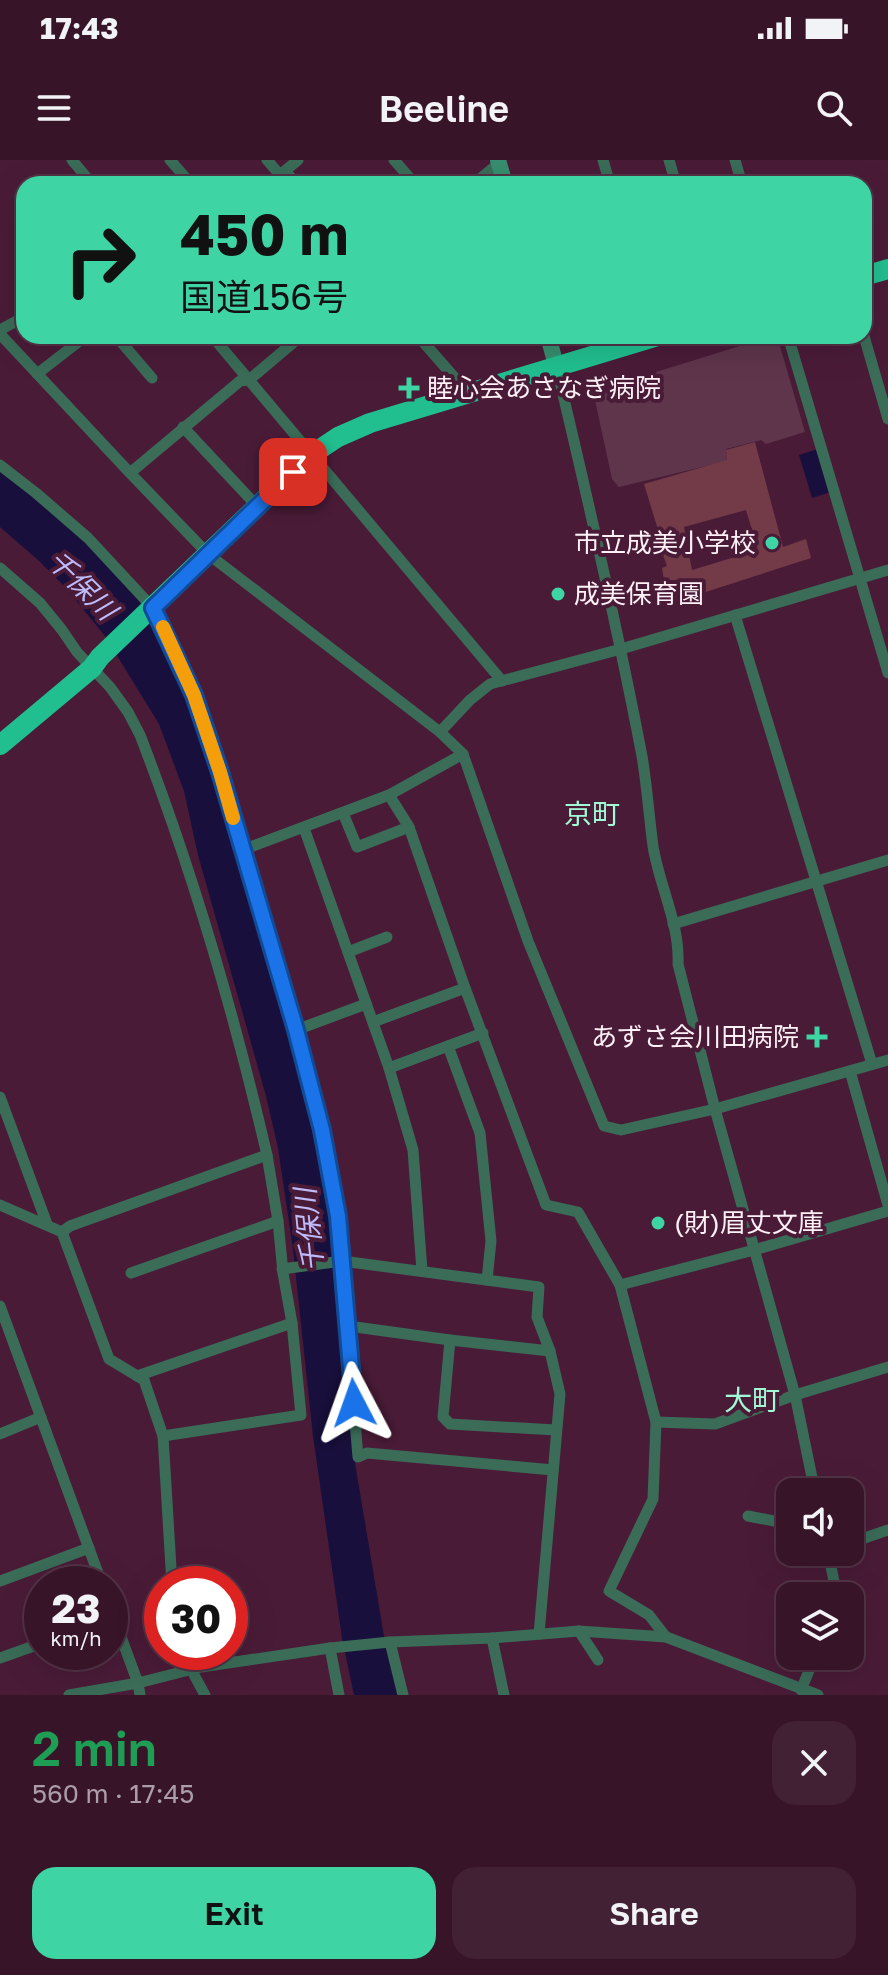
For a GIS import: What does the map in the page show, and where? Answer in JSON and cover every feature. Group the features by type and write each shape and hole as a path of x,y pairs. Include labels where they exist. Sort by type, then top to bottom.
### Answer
{"highway":[{"path":"0,745 96,663 311,455 338,437 370,423 628,344"}],"street":[{"path":"170,160 184,176"},
{"path":"267,160 286,176"},
{"path":"394,160 408,176"},
{"path":"278,176 296,161"},
{"path":"483,176 499,161"},
{"path":"0,332 208,554 440,732 463,754 528,941 604,1126 621,1130 715,1109 888,1060"},
{"path":"37,374 76,344"},
{"path":"123,344 152,378"},
{"path":"219,344 502,681"},
{"path":"130,473 240,381 249,380 287,344"},
{"path":"425,344 468,393"},
{"path":"550,344 621,649 642,758 654,848 673,924 678,964 795,1395 812,1478"},
{"path":"790,344 888,673"},
{"path":"866,344 888,419"},
{"path":"183,427 257,506"},
{"path":"0,465 88,538 152,609 194,695 220,772 296,1030 322,1130 338,1216 358,1457 367,1453 553,1470"},
{"path":"0,568 40,603 77,652 96,663 140,735 202,910 267,1155 287,1268 301,1415 163,1436"},
{"path":"440,732 490,684 621,649 888,570"},
{"path":"735,615 872,1064"},
{"path":"242,850 389,795 463,754"},
{"path":"389,795 409,827 546,1205 578,1212 620,1285 656,1422 653,1499 609,1591 649,1615 666,1637"},
{"path":"343,813 357,847 409,827"},
{"path":"304,828 389,1068 413,1150 422,1271"},
{"path":"673,924 888,860"},
{"path":"348,952 387,937"},
{"path":"373,1022 465,988"},
{"path":"296,1030 366,1004"},
{"path":"389,1068 483,1033"},
{"path":"448,1046 480,1133 491,1241 487,1280"},
{"path":"620,1285 754,1250 888,1208 850,1071"},
{"path":"0,1097 47,1224"},
{"path":"62,1232 70,1226 267,1155"},
{"path":"0,1205 62,1232 109,1359 144,1380 163,1436 171,1566"},
{"path":"131,1273 278,1221"},
{"path":"287,1268 340,1261 539,1287 537,1317 550,1351 560,1394 539,1634"},
{"path":"0,1306 3,1324 96,1566"},
{"path":"137,1376 292,1323"},
{"path":"348,1326 550,1351"},
{"path":"450,1340 443,1417 450,1424 556,1430"},
{"path":"656,1422 715,1424 795,1395 888,1367"},
{"path":"0,1434 41,1417"},
{"path":"748,1516 776,1521"},
{"path":"864,1538 888,1530"},
{"path":"0,1581 89,1548"},
{"path":"579,1631 598,1660"},
{"path":"69,1695 139,1689 201,1667 333,1648 579,1631 666,1637 818,1695"},
{"path":"492,1638 504,1695"},
{"path":"390,1642 403,1695"},
{"path":"333,1648 339,1695"},
{"path":"0,1658 24,1649"},
{"path":"128,1659 139,1689"},
{"path":"801,1690 809,1670"},
{"path":"192,1671 205,1695"}],"shaded area":[{"path":"746,344 779,344 805,432 766,444 761,440 726,449 727,461 619,487 612,479 595,400 598,390"}],"water":[{"path":"818,449 831,492 812,498 799,455"},
{"name":"千保川","path":"0,470 88,542 149,606 192,699 214,764 311,1104 323,1162 336,1249 355,1463 384,1636 400,1695 354,1695 342,1638 313,1436 293,1249 278,1148 198,855 184,791 159,724 105,636 66,588 0,527"}],"building":[{"path":"755,442 783,547 806,539 811,558 659,607 648,584 664,580 662,568 667,566 644,484 727,460 726,450","holes":["746,510 758,550 692,570 684,527"]}],"slow traffic":[{"path":"163,627 194,695 233,818"}],"place":[{"name":"睦心会あさなぎ病院","path":"409,388"},
{"name":"市立成美小学校","path":"772,543"},
{"name":"成美保育園","path":"558,594"},
{"name":"あずさ会川田病院","path":"817,1037"},
{"name":"(財)眉丈文庫","path":"658,1223"}],"district":[{"name":"京町","path":"592,814"},
{"name":"大町","path":"752,1400"}],"route":[{"path":"293,472 153,608 194,695 220,772 322,1130 338,1216 354,1403"}]}
